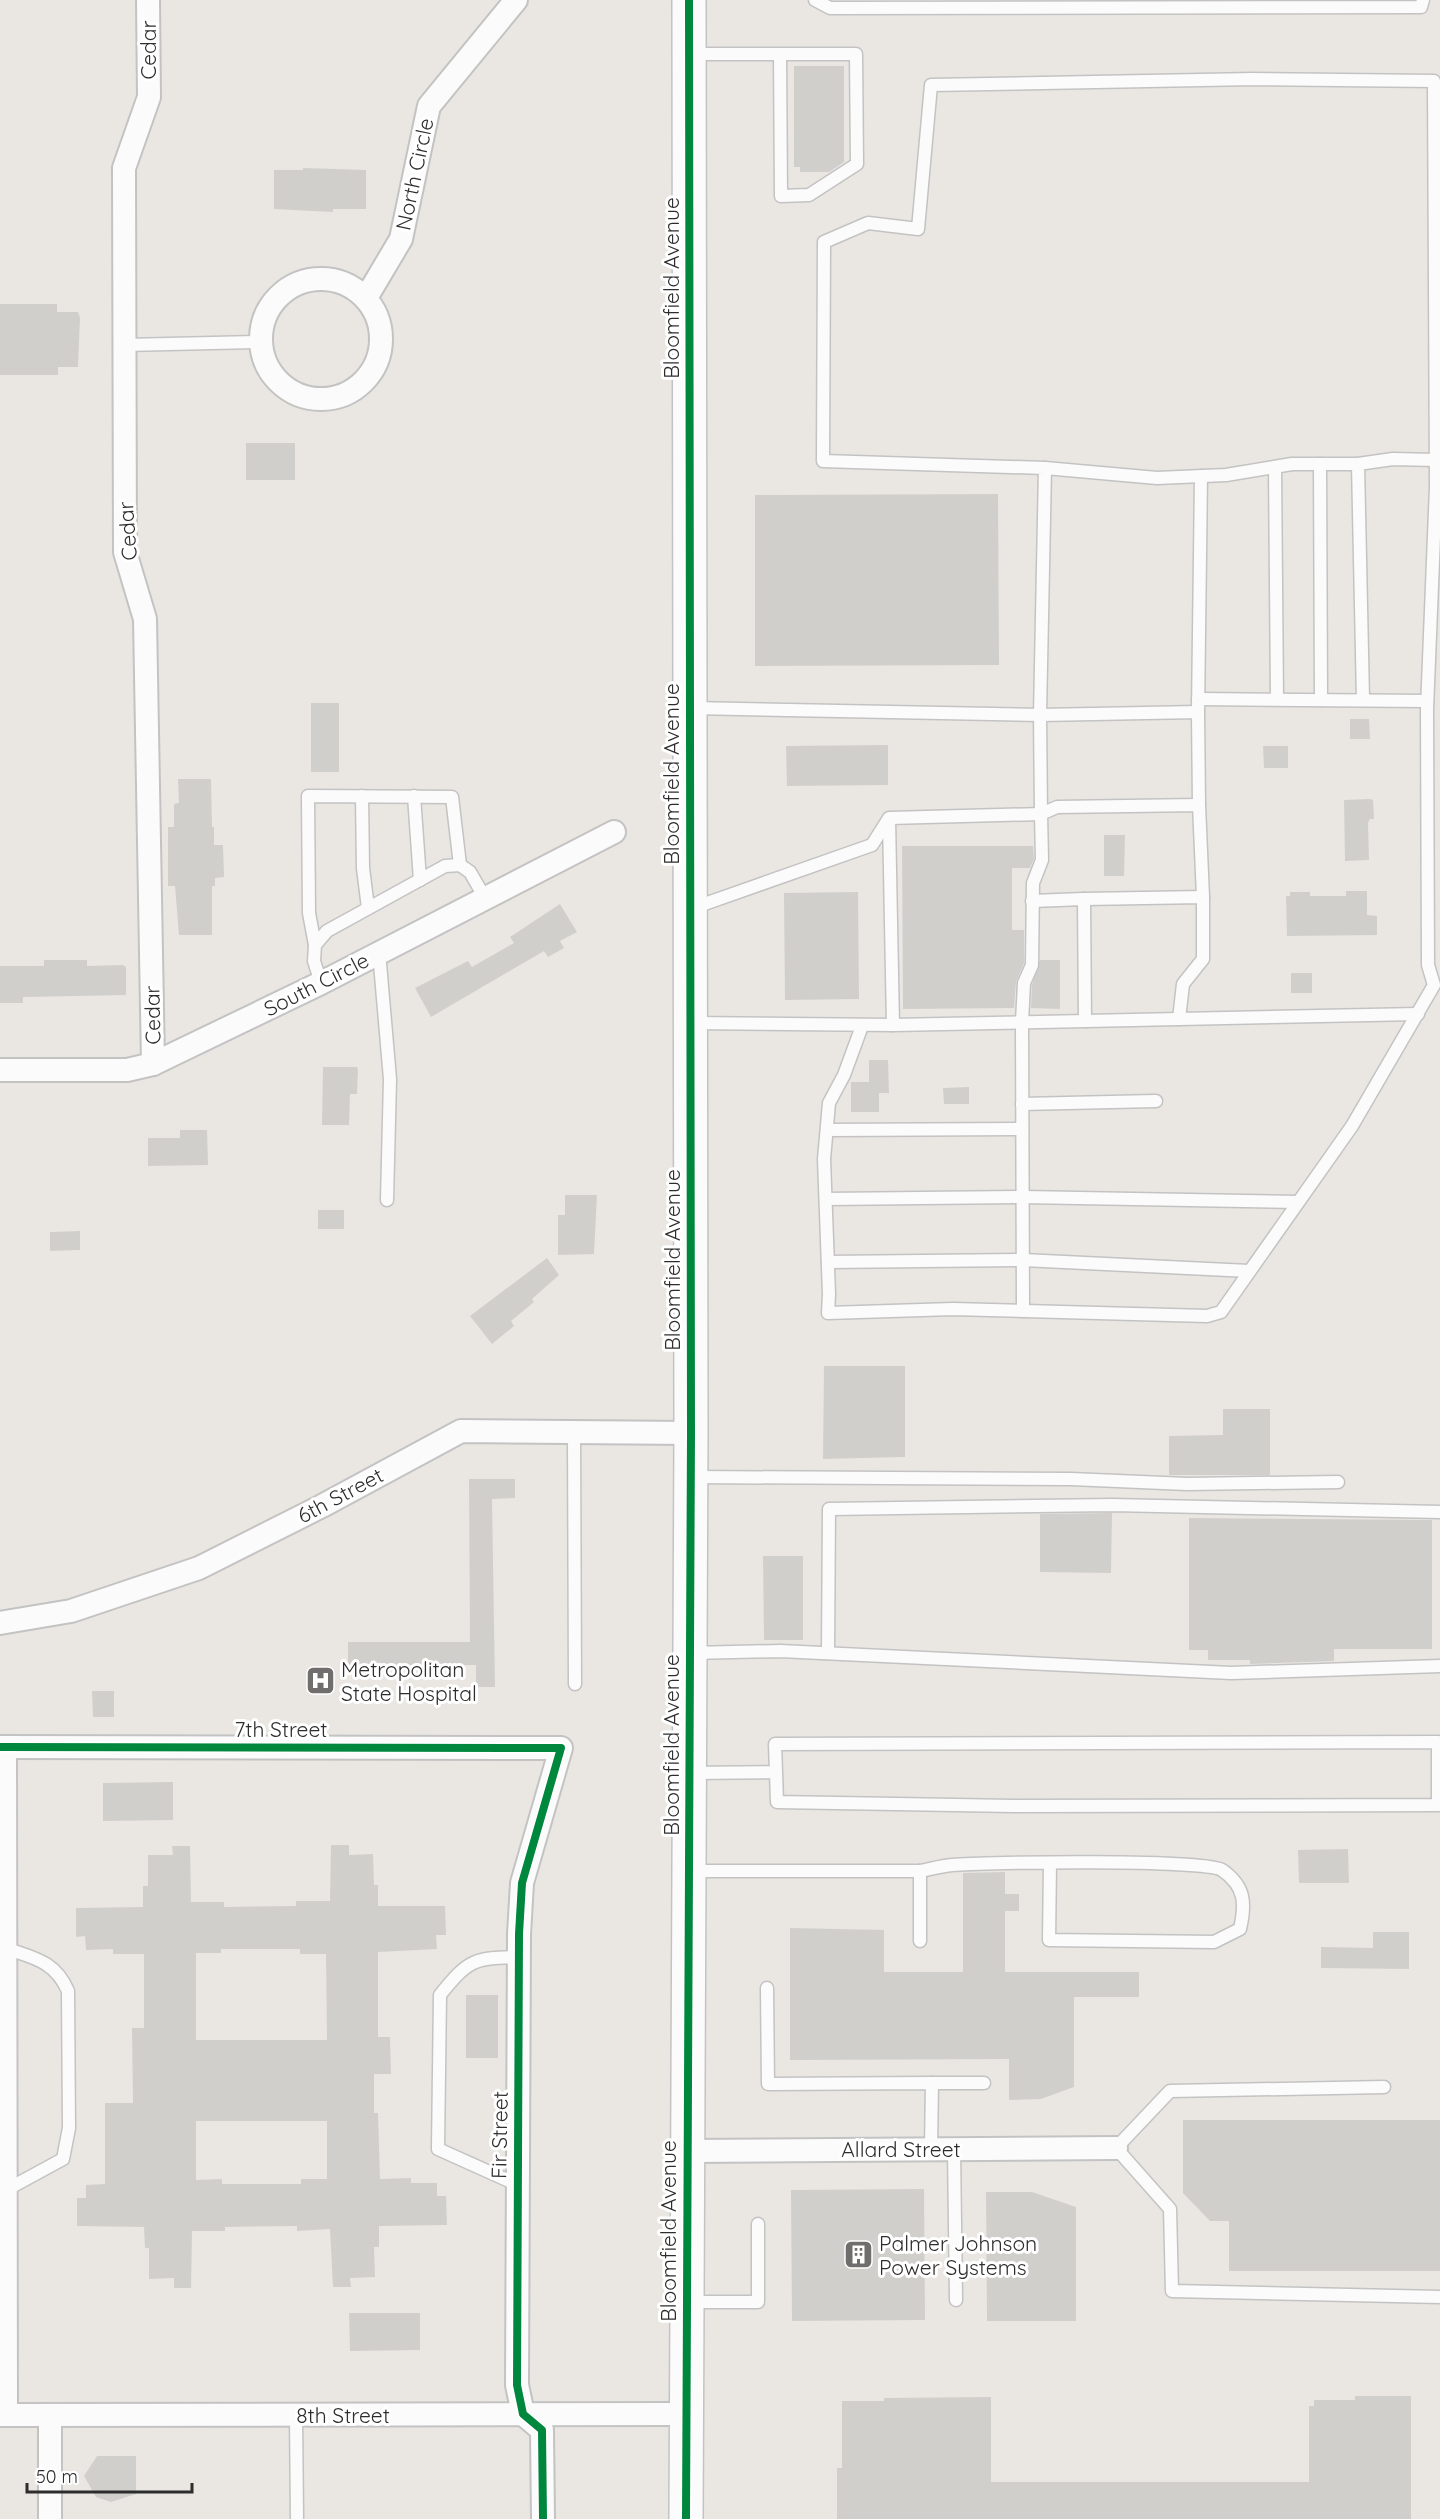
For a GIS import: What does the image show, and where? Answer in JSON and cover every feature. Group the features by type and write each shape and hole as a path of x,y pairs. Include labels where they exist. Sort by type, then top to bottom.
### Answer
{"main road":[{"name":"Bloomfield Avenue","path":"686,2519 691,1433 689,0"}],"street":[{"name":"Cedar","path":"148,0 149,98 124,168 125,552 145,620 153,1064"},
{"name":"North Circle","path":"366,298 401,239 429,106 516,0"},
{"path":"315,278 334,279 351,286 366,298 377,316 382,336 379,357 369,376 354,390 334,398 324,399 313,399 293,393 276,380 264,363 260,342 262,324 269,307 281,293 297,283 315,278"},
{"name":"South Circle","path":"0,1070 127,1070 153,1064 321,982 614,832"},
{"name":"6th Street","path":"0,1623 71,1611 199,1568 322,1506 461,1431 691,1433"},
{"path":"2,1747 3,2415"},
{"name":"7th Street","path":"2,1747 561,1748"},
{"name":"Fir Street","path":"523,2414 517,2385 516,2184 522,1883 561,1748"},
{"name":"Allard Street","path":"687,2151 1116,2148"},
{"path":"523,2414 542,2430 543,2519"},
{"name":"8th Street","path":"3,2415 686,2414"},
{"path":"50,2415 50,2519"}],"lane":[{"path":"815,0 830,8 1420,7 1423,0"},
{"path":"689,54 780,54 856,54 857,164 809,195 782,196 780,54"},
{"path":"862,1026 844,1075 830,1103 824,1159 828,1313 953,1309 1207,1316 1221,1312 1352,1126 1434,985 1428,965 1427,700 1436,459 1434,81 1253,80 931,85 918,229 868,223 824,242 823,461 1045,468 1157,478 1320,464 1358,464 1393,459 1436,459"},
{"path":"125,345 260,342"},
{"path":"1320,464 1321,700"},
{"path":"1358,464 1363,700"},
{"path":"1023,1311 1022,1022 1024,982 1032,965 1033,883 1042,860 1040,715 1045,468"},
{"path":"1275,468 1277,699"},
{"path":"1179,1019 1183,984 1203,959 1203,897 1198,805 1201,476"},
{"path":"689,707 1040,715 1277,699 1427,700"},
{"path":"321,982 314,961 315,945 309,913 308,796 452,797 460,865"},
{"path":"362,796 363,868 368,908"},
{"path":"414,796 420,879"},
{"path":"889,818 1041,814 1057,807 1198,805"},
{"path":"689,910 872,845 889,818"},
{"path":"889,818 893,1025"},
{"path":"315,945 327,931 445,866 460,865 470,872 485,898"},
{"path":"1032,901 1203,897"},
{"path":"1084,899 1085,1021"},
{"path":"379,952 390,1079 387,1200"},
{"path":"690,1023 862,1026 1418,1014"},
{"path":"1022,1104 1156,1101"},
{"path":"827,1130 1022,1129"},
{"path":"826,1199 1023,1197 1298,1202"},
{"path":"828,1262 1023,1260 1249,1271"},
{"path":"574,1432 575,1684"},
{"path":"690,1477 1071,1479 1187,1484 1338,1482"},
{"path":"828,1653 829,1509 1112,1504 1440,1512"},
{"path":"689,1653 780,1651 1231,1673 1440,1666"},
{"path":"1438,1742 1438,1805 1037,1806 777,1802 776,1772 775,1744 1438,1742"},
{"path":"689,1773 776,1772"},
{"path":"688,1871 920,1871 951,1865 1050,1864 1161,1863 1219,1868 1239,1884 1245,1910 1240,1929 1214,1942 1049,1940 1050,1864"},
{"path":"920,1871 920,1941"},
{"path":"3,1948 40,1961 61,1974 68,1991 69,2128 63,2159 3,2189"},
{"path":"516,2184 438,2149 439,2030 440,1995 467,1964 484,1958 519,1957"},
{"path":"767,1988 768,2084 984,2083"},
{"path":"931,2149 932,2083"},
{"path":"1384,2087 1170,2091 1116,2148 1170,2209 1172,2291 1440,2297"},
{"path":"954,2149 956,2300"},
{"path":"686,2302 758,2302 758,2224"},
{"path":"296,2415 297,2519"}],"building":[{"path":"794,66 844,66 844,162 829,172 800,172 800,167 794,167"},
{"path":"303,168 366,170 366,209 333,209 333,212 274,209 274,170 303,170"},
{"path":"0,304 57,304 57,312 78,312 80,318 78,367 58,367 58,375 0,375"},
{"path":"246,443 295,443 295,480 246,480"},
{"path":"998,494 999,665 755,666 755,495"},
{"path":"311,703 339,703 339,772 311,772"},
{"path":"1350,719 1369,719 1370,739 1350,739"},
{"path":"888,745 888,785 787,786 786,746"},
{"path":"1263,746 1288,746 1288,768 1264,768"},
{"path":"178,779 211,779 214,845 223,845 224,877 215,878 215,886 212,886 212,935 179,935 175,886 168,886 168,827 174,827 174,804 179,803"},
{"path":"1344,800 1373,800 1374,819 1370,819 1368,823 1369,860 1345,861"},
{"path":"1104,835 1125,835 1124,876 1104,876"},
{"path":"902,846 1033,846 1034,859 1030,868 1012,868 1012,930 1024,930 1024,963 1016,982 1014,1008 903,1009"},
{"path":"1346,891 1367,891 1367,915 1377,916 1377,935 1287,936 1286,896 1290,896 1290,892 1310,892 1310,896 1346,896"},
{"path":"858,892 859,999 785,1000 784,893"},
{"path":"560,904 577,932 560,941 564,948 548,957 544,951 431,1017 415,988 468,961 472,967 514,943 510,937"},
{"path":"44,960 87,960 87,966 123,965 126,967 126,995 23,997 23,1003 0,1003 0,966 44,966"},
{"path":"1040,960 1060,960 1060,1009 1031,1008 1032,985"},
{"path":"1291,973 1312,973 1312,993 1291,993"},
{"path":"869,1060 888,1060 889,1093 879,1093 879,1112 851,1112 851,1082 869,1082"},
{"path":"323,1067 357,1067 357,1094 350,1094 349,1125 322,1125"},
{"path":"969,1087 969,1104 944,1104 943,1088"},
{"path":"180,1130 207,1130 208,1165 148,1166 148,1138 180,1138"},
{"path":"565,1195 597,1195 594,1254 558,1255 558,1215 565,1215"},
{"path":"318,1210 344,1210 344,1229 318,1229"},
{"path":"80,1231 80,1250 50,1251 50,1232"},
{"path":"547,1258 559,1275 532,1299 534,1302 511,1321 514,1326 492,1344 470,1316"},
{"path":"824,1366 905,1366 905,1457 823,1459"},
{"path":"1223,1409 1270,1409 1270,1475 1169,1475 1169,1436 1223,1435"},
{"path":"469,1479 515,1479 515,1498 492,1499 495,1687 476,1687 476,1665 348,1666 348,1642 470,1642"},
{"path":"1112,1513 1111,1573 1040,1572 1040,1514"},
{"path":"1189,1518 1432,1520 1432,1649 1334,1649 1334,1661 1250,1664 1250,1660 1208,1660 1208,1650 1189,1650"},
{"path":"763,1556 803,1556 803,1640 764,1640"},
{"path":"92,1691 114,1691 114,1717 93,1717"},
{"path":"173,1782 173,1820 103,1821 103,1783"},
{"path":"331,1845 349,1845 349,1855 373,1854 374,1885 378,1885 378,1906 445,1906 446,1935 436,1935 437,1949 378,1952 378,2037 390,2037 391,2074 374,2074 374,2113 378,2113 380,2179 411,2178 411,2183 437,2183 437,2196 446,2196 447,2225 379,2226 379,2247 374,2247 375,2277 350,2278 351,2287 333,2287 330,2229 297,2231 297,2226 225,2227 225,2231 192,2231 191,2288 174,2288 174,2278 149,2279 149,2248 145,2248 144,2227 77,2226 77,2198 86,2198 86,2185 105,2184 105,2103 133,2103 132,2028 144,2028 144,1954 113,1954 113,1949 86,1950 85,1936 76,1937 76,1908 143,1907 143,1886 148,1886 148,1855 173,1855 172,1846 190,1846 191,1902 224,1902 224,1907 296,1906 296,1901 330,1901","holes":["221,1949 300,1949 300,1954 326,1954 327,2040 196,2040 196,1953 221,1953","196,2121 327,2121 327,2179 301,2179 301,2184 222,2184 222,2179 196,2180"]},
{"path":"1348,1849 1349,1883 1299,1883 1298,1850"},
{"path":"1005,1872 1005,1894 1019,1894 1019,1911 1005,1911 1005,1972 1139,1972 1139,1997 1074,1997 1074,2087 1041,2099 1009,2100 1009,2059 790,2060 790,1928 884,1930 884,1972 963,1972 963,1873"},
{"path":"1373,1932 1409,1932 1409,1969 1321,1968 1321,1947 1373,1948"},
{"path":"466,1995 498,1995 498,2058 466,2058"},
{"path":"1183,2120 1440,2120 1440,2271 1229,2271 1229,2221 1210,2221 1183,2193"},
{"name":"Palmer Johnson Power Systems","path":"924,2189 925,2320 792,2321 791,2190"},
{"path":"986,2192 1032,2192 1076,2207 1076,2321 987,2321"},
{"path":"349,2313 420,2313 420,2350 350,2351"},
{"path":"1355,2396 1411,2396 1411,2519 837,2519 837,2468 842,2468 842,2401 884,2401 884,2398 991,2397 991,2482 1309,2482 1309,2406 1314,2406 1314,2400 1355,2400"},
{"path":"97,2456 136,2456 136,2494 111,2502 96,2497 84,2476"}],"cycle path":[{"path":"686,2519 691,1433 689,0"},
{"path":"0,1747 561,1748 522,1883 519,1934 517,2385 523,2414 542,2430 543,2519"}],"place":[{"name":"Metropolitan State Hospital","path":"320,1681"},
{"name":"Palmer Johnson Power Systems","path":"858,2255"}]}
